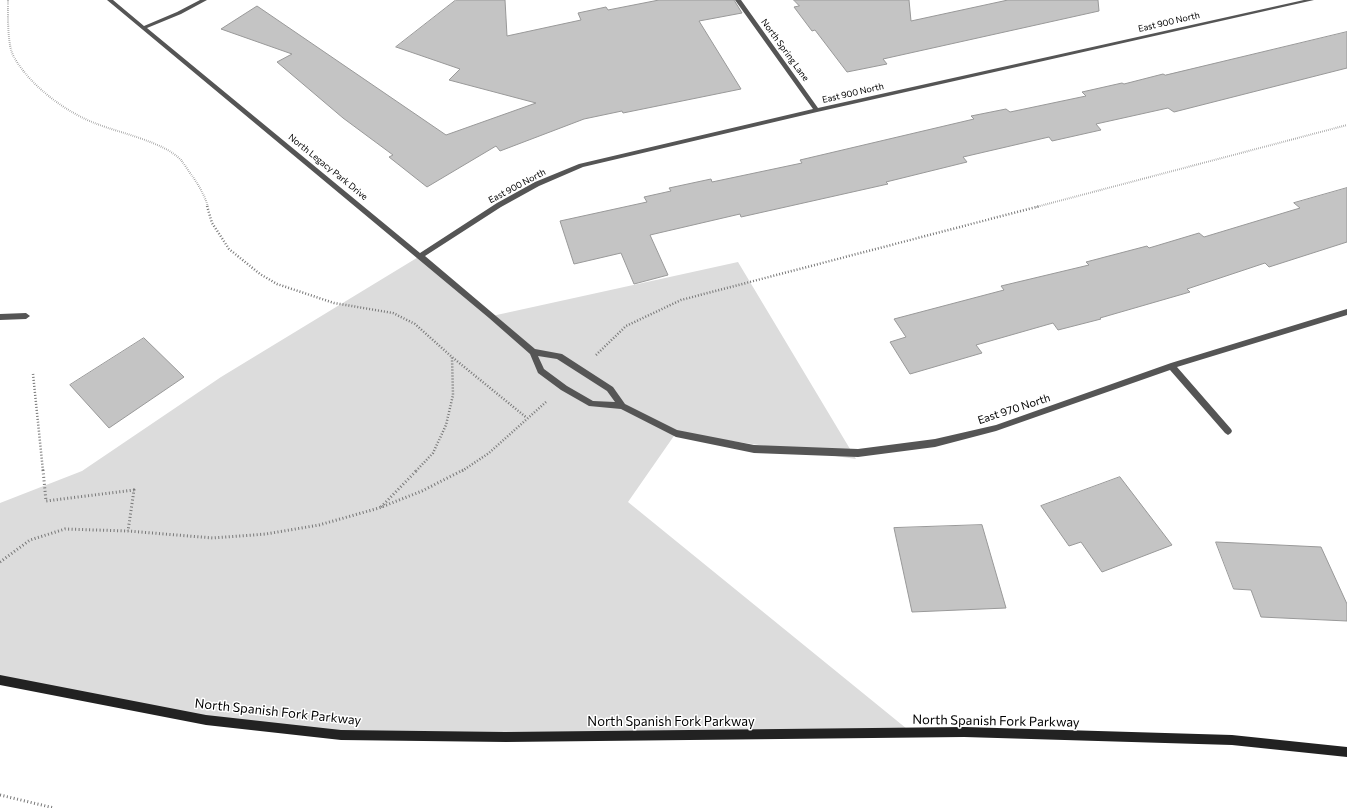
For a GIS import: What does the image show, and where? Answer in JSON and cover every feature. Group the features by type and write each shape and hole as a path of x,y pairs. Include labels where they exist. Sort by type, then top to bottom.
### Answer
{"street":[{"name":"North Legacy Park Drive","path":"110,0 492,316 533,352 541,371 564,388 592,404 622,406 676,433"},
{"path":"143,28 174,16 204,0"},
{"name":"North Spring Lane","path":"738,0 817,110"},
{"name":"East 900 North","path":"420,256 499,205 537,184 581,166 625,154 817,110 1311,0"},
{"name":"East 970 North","path":"676,433 754,449 858,453 928,444 996,428 1171,366 1347,312"},
{"path":"0,317 26,316"},
{"name":"North Legacy Park Drive","path":"533,352 559,356 610,389 622,406"},
{"path":"1171,366 1228,431"},
{"name":"North Spanish Fork Parkway","path":"0,680 206,720 341,735 506,737 964,732 1232,740 1347,752"}],"path":[{"path":"8,0 8,31 13,56 31,80 66,109 96,124 160,146 180,159 203,194 212,223 229,249 260,274 277,284 334,303 393,313 415,324 452,357 527,418"},
{"path":"595,356 626,326 681,300 1347,125"},
{"path":"379,508 433,453 446,425 453,396 452,357"},
{"path":"33,374 46,501 134,490 128,531"},
{"path":"0,562 30,540 65,529 128,531 212,538 266,534 320,526 379,508 422,491 456,475 488,453 551,398"},
{"path":"0,795 54,808"}],"shaded area":[{"path":"420,256 492,316 738,262 856,459 676,433 628,502 912,733 341,735 206,720 0,680 0,503 82,471 221,377"}],"building":[{"path":"456,0 505,0 507,36 581,20 578,13 606,7 608,10 659,0 734,0 742,13 699,21 741,89 623,113 622,111 584,119 500,151 496,146 427,187 389,157 393,155 343,118 277,62 292,54 221,29 257,6 446,135 536,103 449,80 460,69 396,47"},
{"path":"794,0 909,0 911,21 1008,0 1098,0 1099,11 883,59 887,64 847,72 815,30 812,31 794,7 799,6"},
{"path":"1347,32 1347,68 1174,112 1168,108 1096,124 1101,130 1052,141 1049,137 963,157 967,162 886,182 888,184 741,217 740,214 650,235 668,275 634,284 621,253 574,264 560,221 647,202 644,197 671,191 669,188 711,179 712,182 802,163 800,160 974,119 971,116 1006,109 1010,112 1086,96 1082,92 1122,83 1124,84 1163,74 1165,75"},
{"path":"1347,188 1347,242 1269,267 1265,263 1187,289 1190,292 1100,318 1101,319 1058,330 1053,323 976,345 982,353 910,374 890,342 906,337 894,319 1004,290 1001,286 1089,265 1086,262 1147,246 1149,248 1199,233 1204,237 1300,208 1294,203"},
{"path":"144,338 184,377 109,428 70,385"},
{"path":"1120,477 1172,545 1102,572 1081,542 1069,546 1041,506"},
{"path":"982,525 1006,608 912,612 894,528"},
{"path":"1216,542 1321,547 1347,604 1347,621 1261,617 1251,590 1234,589"}]}
